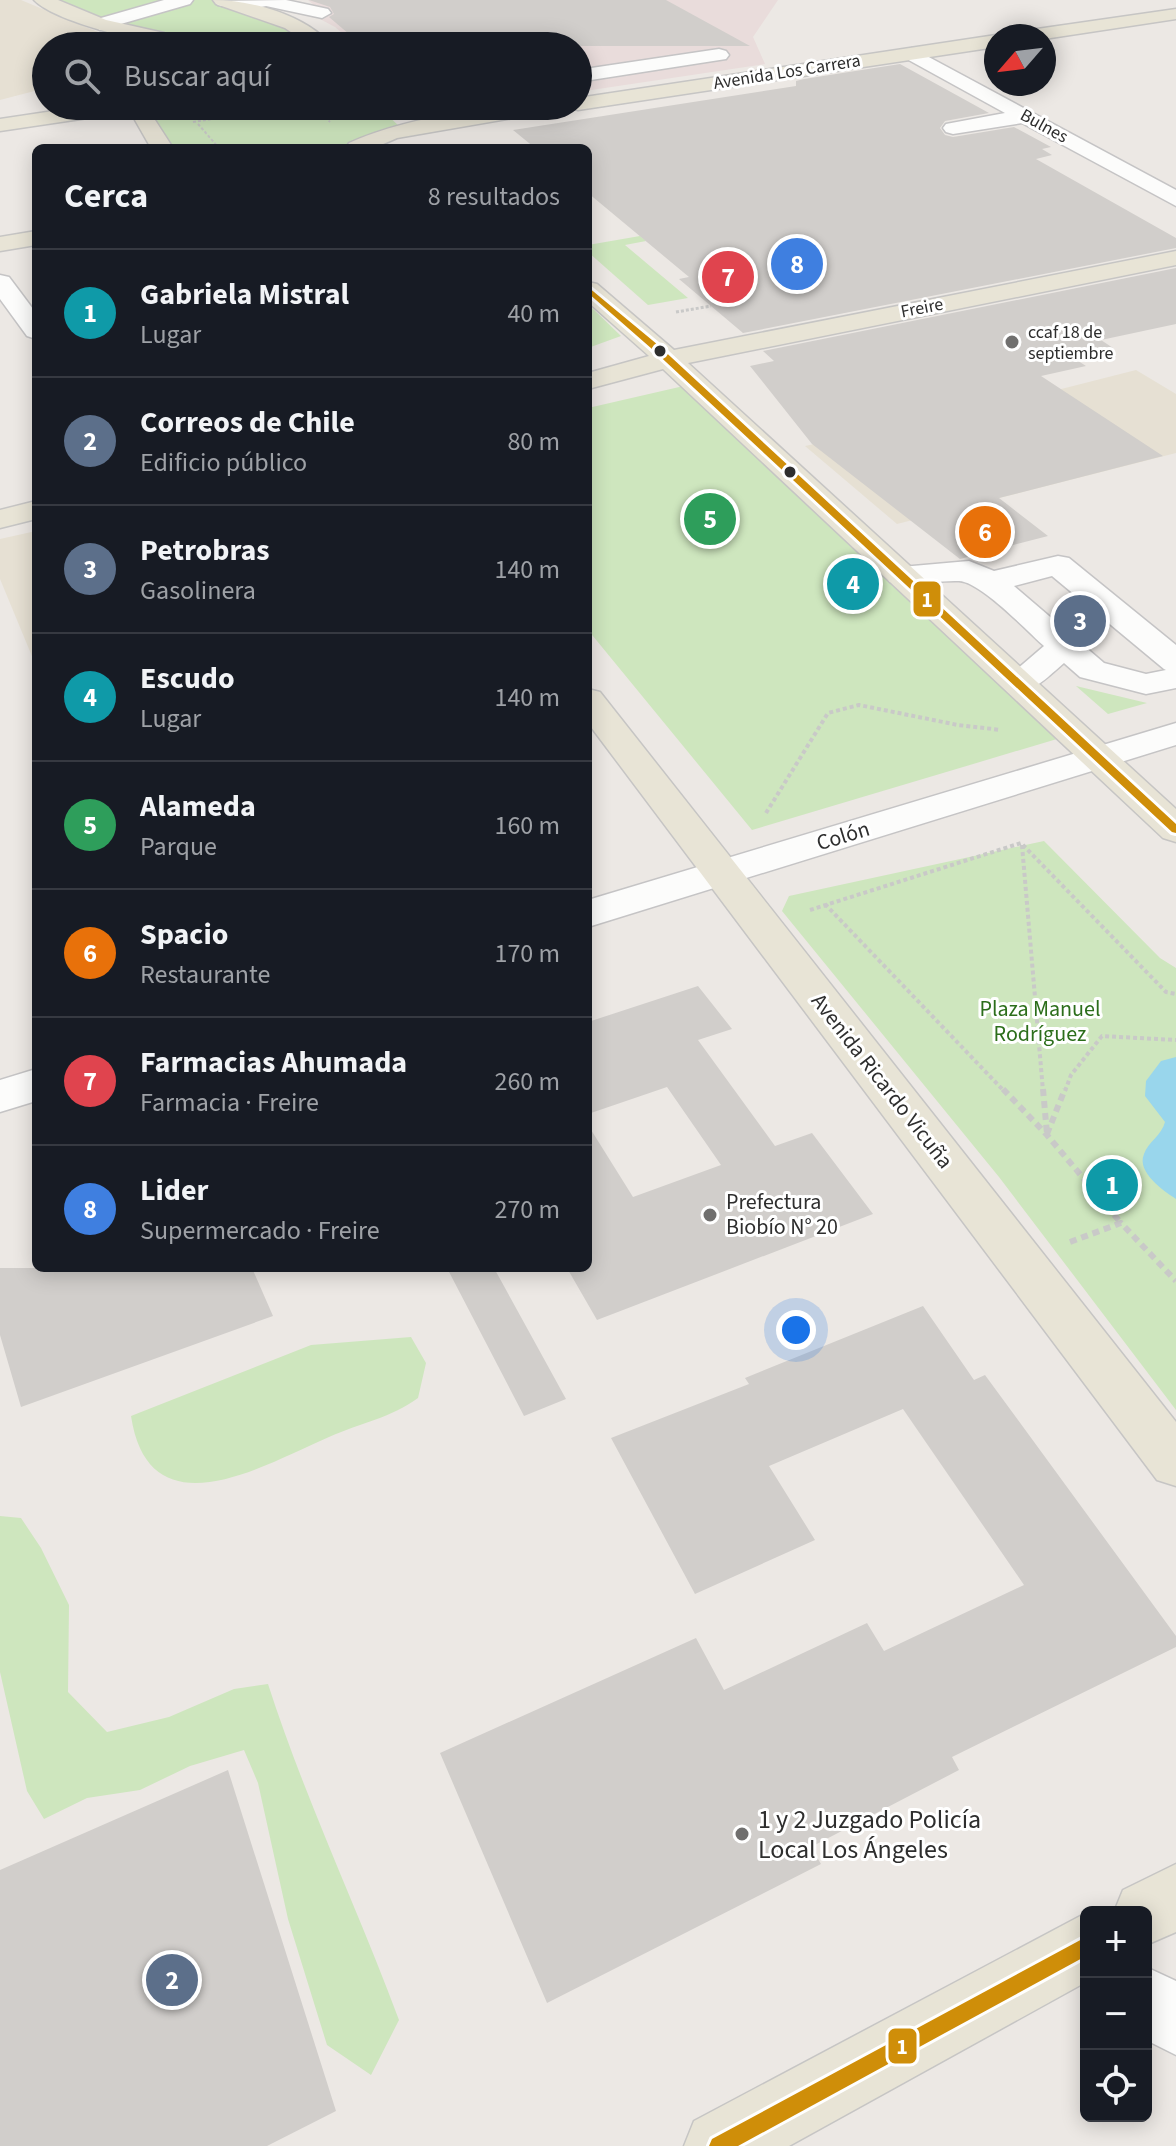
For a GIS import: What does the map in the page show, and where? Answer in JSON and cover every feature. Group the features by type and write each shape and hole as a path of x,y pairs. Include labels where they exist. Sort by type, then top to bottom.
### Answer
{"main road":[{"path":"43,0 100,24 135,32"},
{"path":"223,0 291,24 303,32"},
{"path":"1056,32 1176,14"},
{"name":"Avenida Los Carrera","path":"592,102 984,43"},
{"path":"0,125 34,120"},
{"path":"145,120 160,144"},
{"path":"366,144 392,132 475,120"},
{"path":"388,144 406,131"},
{"path":"406,131 426,144"},
{"path":"0,244 32,239"},
{"name":"Freire","path":"592,380 668,359 1176,258"},
{"path":"592,292 641,333 1176,830"},
{"path":"592,358 629,345 641,333"},
{"path":"0,519 32,511"},
{"name":"Avenida Ricardo Vicuña","path":"592,704 1176,1463"},
{"path":"1152,1910 1176,1896"},
{"path":"719,2146 1080,1953"}],"street":[{"path":"100,24 184,0"},
{"path":"223,0 244,5 266,1 322,13"},
{"path":"592,74 717,50"},
{"name":"Bulnes","path":"912,54 1176,199"},
{"path":"953,128 1026,116"},
{"path":"0,282 32,326"},
{"path":"925,597 994,586 1058,565 1169,675 1176,717"},
{"path":"901,575 969,571 994,586 1092,670 1169,675"},
{"path":"1018,683 1064,647"},
{"name":"Colón","path":"592,913 1176,734"},
{"path":"0,1096 32,1086"}],"path":[{"path":"188,123 207,120"},
{"path":"197,124 215,144"},
{"path":"672,313 711,306"},
{"path":"764,818 828,713 859,705 958,725 1004,730"},
{"path":"806,912 1021,843"},
{"path":"1021,843 1166,992 1176,994"},
{"path":"1021,843 1047,1135"},
{"path":"825,904 1047,1135 1121,1223 1176,1281"},
{"path":"1047,1135 1071,1075 1102,1036 1176,1040"},
{"path":"1063,1244 1121,1223"}],"shaded area":[{"path":"0,0 21,0 98,32 32,32 32,92 0,100"},
{"path":"259,0 282,0 316,7 308,0 778,0 753,37 765,64 592,90 592,32 341,32 318,18 276,6 257,5"},
{"path":"1136,370 1176,394 1176,453 897,524 805,446 994,406"},
{"path":"32,532 32,656 0,579 0,539"}],"green space":[{"path":"57,0 213,0 280,24 291,32 141,32 111,24"},
{"path":"153,120 393,120 402,129 360,144 165,144"},
{"path":"640,236 646,241 625,245 688,298 648,305 592,256 592,244"},
{"path":"592,308 621,336 592,347"},
{"path":"688,385 1067,736 752,830 592,635 592,407"},
{"path":"1076,686 1147,703 1108,714"},
{"name":"Plaza Manuel Rodríguez","path":"1044,841 1160,958 1176,968 1176,1410 999,1177 782,911 789,896"},
{"path":"411,1337 426,1363 418,1398 386,1415 272,1463 212,1482 184,1482 160,1473 142,1452 131,1416 311,1345"},
{"path":"0,1516 21,1518 41,1548 69,1605 68,1692 107,1732 169,1717 234,1689 268,1684 298,1769 399,2020 371,2075 327,2045 288,1919 258,1783 244,1750 190,1766 140,1790 87,1798 44,1819 27,1791 0,1672"}],"water":[{"path":"1176,1057 1176,1199 1152,1180 1143,1161 1146,1150 1165,1122 1145,1096 1146,1081 1161,1061"}],"building":[{"path":"309,0 666,0 750,46 592,46 592,32 347,32 329,17 334,14 330,7"},
{"path":"900,64 989,113 945,121 940,128 945,135 953,137 1014,127 1051,147 1042,149 1052,155 1036,159 1176,238 1176,248 743,333 679,279 689,277 592,196 592,144 530,144 513,130 796,86 796,81"},
{"path":"1176,268 1176,324 1101,340 1113,348 1072,357 1086,366 1041,376 1163,456 999,498 1048,536 960,559 812,444 750,366 774,361 763,351"},
{"path":"698,986 732,1029 698,1040 775,1146 812,1133 873,1214 597,1320 569,1272 592,1272 592,1131 633,1197 721,1165 667,1087 592,1113 592,1021"},
{"path":"0,1268 32,1268 32,1272 254,1272 273,1316 21,1407 0,1335"},
{"path":"449,1272 496,1272 566,1399 524,1416"},
{"path":"923,1306 974,1380 985,1375 1176,1636 1176,1647 952,1757 959,1770 811,1847 821,1864 547,2003 440,1753 696,1638 724,1690 867,1623 884,1651 1024,1585 903,1409 769,1466 815,1540 695,1594 611,1438 749,1384 745,1378"},
{"path":"228,1770 336,2111 267,2146 0,2146 0,1870"}],"transit line":[{"name":"1","path":"592,292 655,347 1176,830"},
{"name":"1","path":"719,2146 1080,1949"}],"place":[{"name":"Lider","path":"797,264"},
{"name":"Farmacias Ahumada","path":"728,277"},
{"name":"ccaf 18 de septiembre","path":"1012,342"},
{"name":"Alameda","path":"710,519"},
{"name":"Spacio","path":"985,532"},
{"name":"Escudo","path":"853,584"},
{"name":"Petrobras","path":"1080,621"},
{"name":"Gabriela Mistral","path":"1112,1185"},
{"name":"Prefectura Biobío N° 20","path":"710,1215"},
{"name":"1 y 2 Juzgado Policía Local Los Ángeles","path":"742,1834"},
{"name":"Correos de Chile","path":"172,1980"}]}
